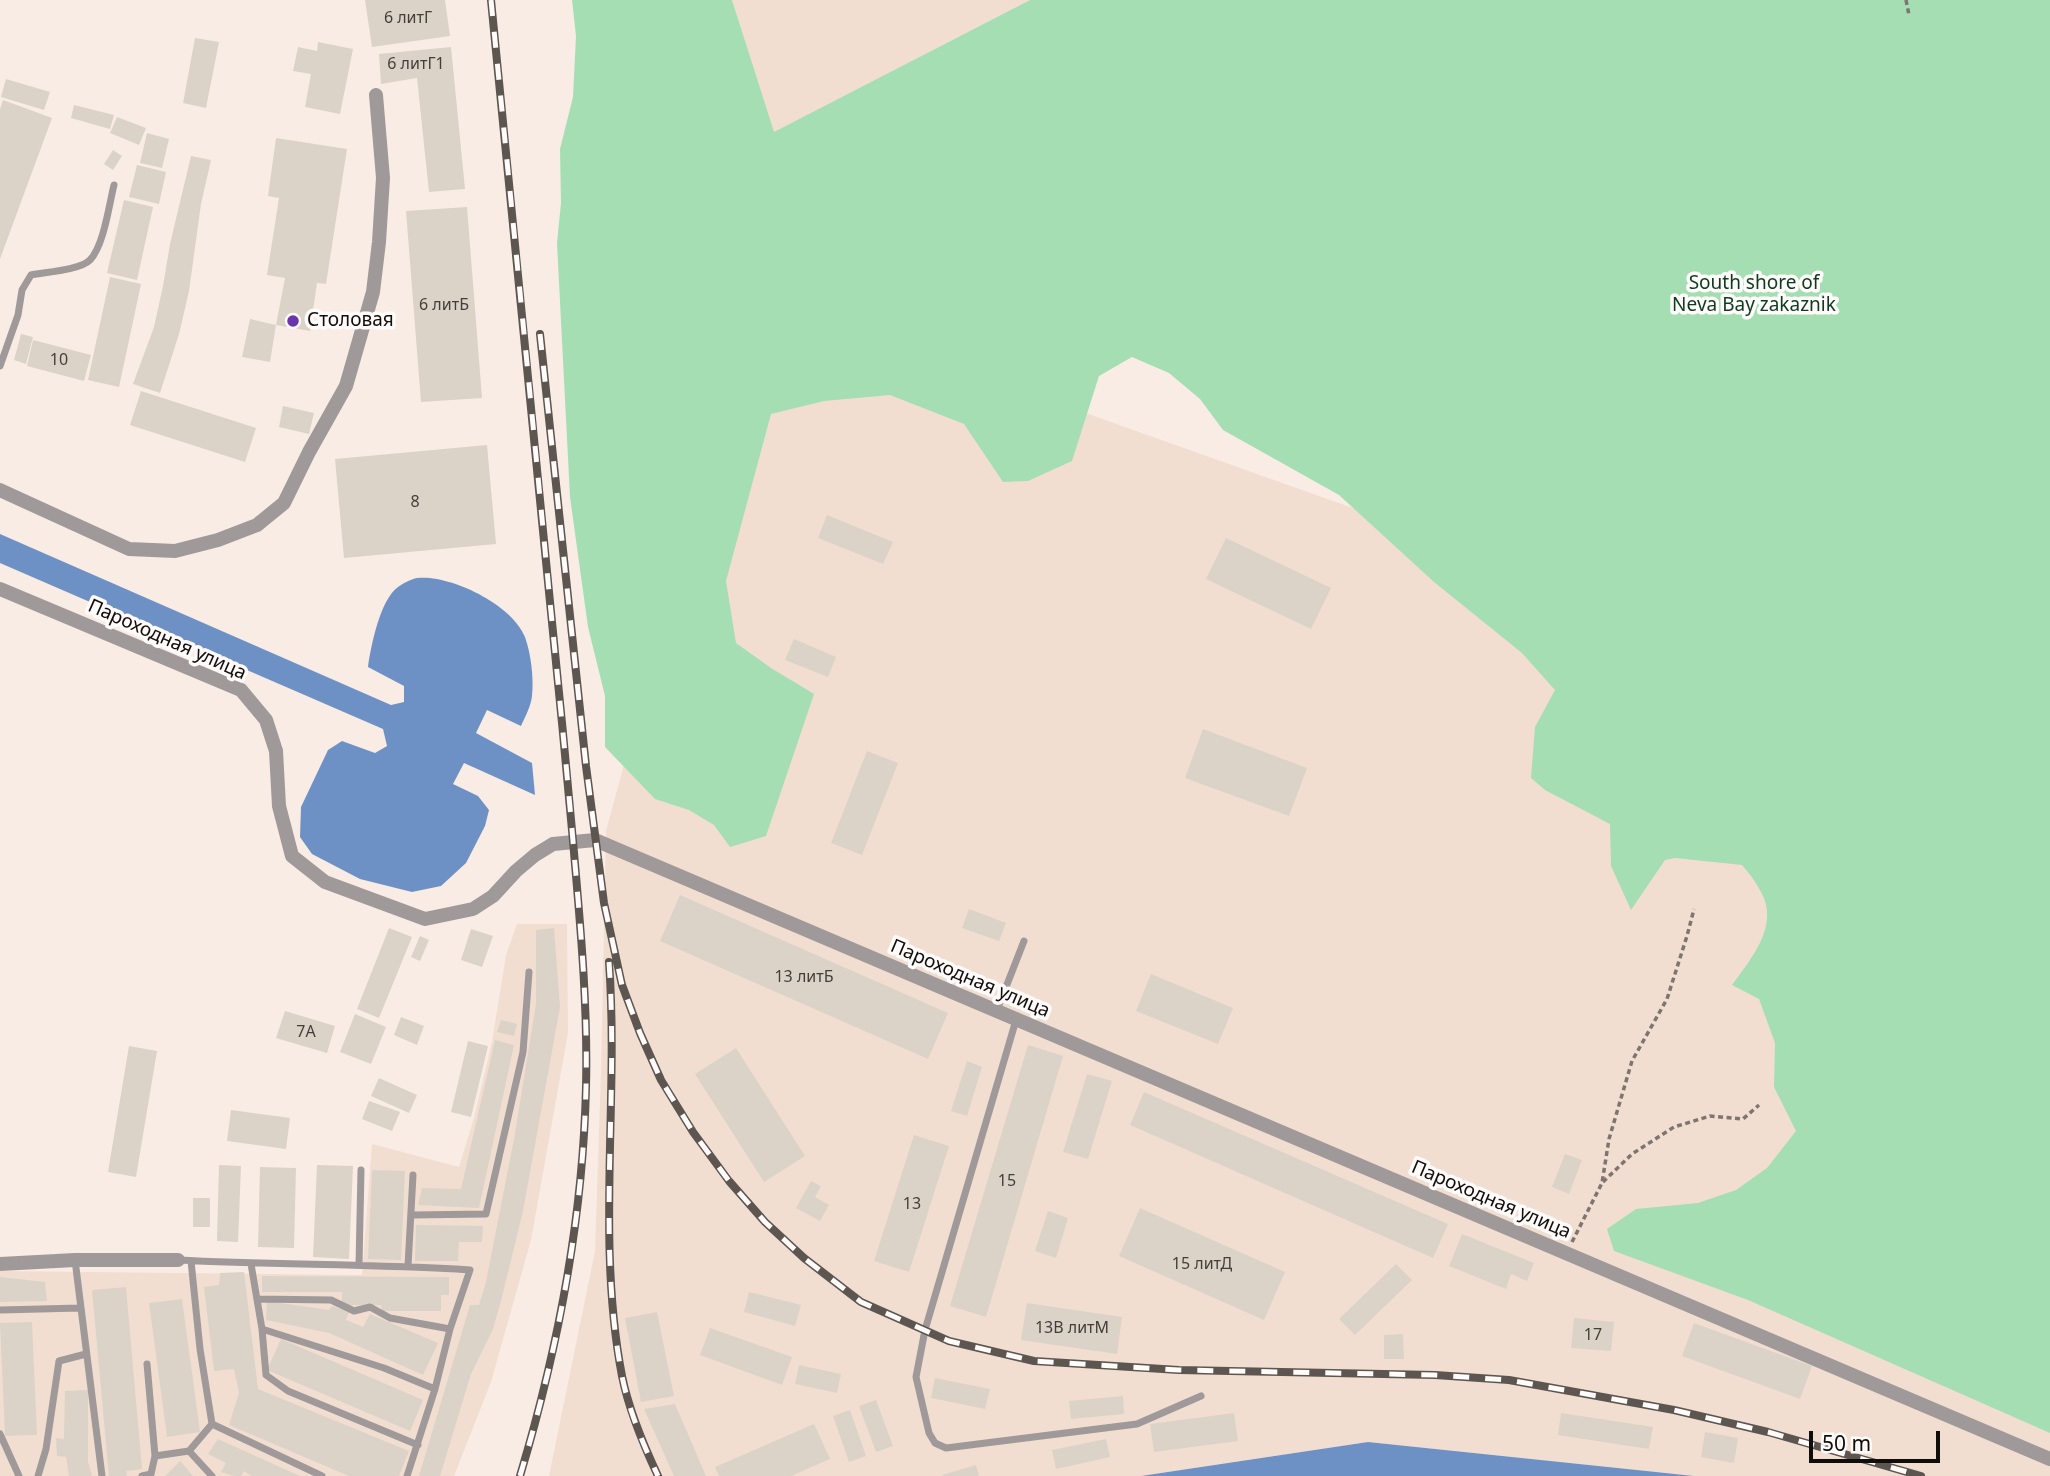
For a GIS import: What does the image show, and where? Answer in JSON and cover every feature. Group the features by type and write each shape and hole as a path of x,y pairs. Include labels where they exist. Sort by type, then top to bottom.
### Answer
{"street":[{"path":"0,490 129,549 175,551 218,540 257,525 284,503 346,386 373,292 383,178 376,96"},
{"name":"Пароходная улица","path":"0,589 241,690 266,720 276,751 279,806 292,856 325,882 425,919 473,909 493,896 535,855 553,844 595,841 2050,1459"},
{"path":"0,1264 75,1260 184,1261"}],"lane":[{"path":"0,366 18,316 22,290 31,275 72,268 89,261 99,244 114,185"},
{"path":"996,1011 1024,942"},
{"path":"412,1215 486,1214 523,1052 529,972"},
{"path":"1016,1019 925,1330 916,1377 929,1433 935,1443 946,1448 1123,1425 1137,1423 1201,1396"},
{"path":"359,1265 361,1170"},
{"path":"408,1266 413,1175"},
{"path":"75,1260 102,1476"},
{"path":"156,1456 189,1451 212,1424 184,1261 470,1270 407,1476"},
{"path":"251,1264 262,1329 266,1375 288,1391 418,1445"},
{"path":"257,1299 331,1300 354,1311 370,1307 390,1318 450,1329"},
{"path":"0,1310 80,1308"},
{"path":"262,1329 384,1368 435,1389"},
{"path":"38,1476 46,1449 59,1361 86,1354"},
{"path":"147,1364 156,1456 148,1475"},
{"path":"212,1424 322,1476"},
{"path":"0,1434 19,1476"},
{"path":"189,1451 212,1476"}],"path":[{"path":"1906,0 1909,15"},
{"path":"1602,1184 1609,1139 1632,1061 1667,999 1694,909"},
{"path":"1566,1253 1602,1184 1632,1154 1674,1127 1710,1116 1743,1119 1759,1105"}],"shaded area":[{"path":"732,0 1030,0 773,133"},
{"path":"751,294 2050,756 2050,1476 1694,1476 1368,1442 1141,1476 549,1476 595,1251 606,831"},
{"path":"517,924 567,924 568,1033 531,1240 491,1382 454,1476 0,1476 0,1271 362,1275 372,1144 459,1167 492,1042 506,955"}],"green space":[{"name":"South shore of Neva Bay zakaznik","path":"572,0 732,0 774,132 1030,0 2050,0 2050,1433 1748,1300 1614,1251 1607,1229 1636,1209 1698,1203 1736,1190 1767,1168 1796,1131 1774,1087 1775,1043 1759,999 1732,985 1755,953 1765,929 1766,904 1761,892 1742,865 1675,858 1665,860 1631,910 1611,866 1610,824 1545,790 1531,778 1535,727 1555,690 1522,653 1434,582 1339,495 1223,430 1200,399 1169,373 1132,357 1099,376 1072,461 1028,481 1003,482 964,424 890,395 824,401 771,414 726,581 736,643 814,694 766,836 730,847 714,825 689,810 655,799 605,747 605,696 588,627 570,497 557,243 561,203 560,149 573,97 576,36"}],"water":[{"path":"0,534 391,705 404,702 404,686 368,667 377,624 386,602 392,593 412,579 431,578 463,586 508,614 525,637 532,666 533,689 521,726 487,710 476,733 532,763 535,795 464,763 453,784 478,796 489,810 485,826 466,863 441,886 412,892 360,879 312,854 300,837 301,807 328,750 342,741 375,753 387,746 383,729 0,563"},
{"path":"1368,1442 1656,1472 1694,1476 1141,1476"}],"building":[{"path":"365,0 445,0 450,36 372,47"},
{"path":"195,38 219,42 206,108 183,103"},
{"path":"318,42 353,49 340,114 305,107 311,74 293,71 298,47 317,51"},
{"path":"451,47 465,189 429,192 417,78 381,84 379,54"},
{"path":"6,79 50,92 44,110 1,97"},
{"path":"3,100 52,118 0,259 0,109"},
{"path":"74,105 114,115 110,129 71,118"},
{"path":"117,117 146,128 139,145 110,133"},
{"path":"147,133 169,139 162,168 140,163"},
{"path":"276,138 347,149 326,284 317,283 310,331 276,325 285,278 267,275 279,198 268,196"},
{"path":"113,150 122,156 113,170 104,164"},
{"path":"191,156 211,160 201,204 189,291 179,334 160,393 133,384 154,327"},
{"path":"137,165 166,172 159,204 129,197"},
{"path":"124,200 153,207 137,280 107,273"},
{"path":"467,207 482,398 421,402 406,211"},
{"path":"110,277 141,284 119,387 88,380"},
{"path":"250,319 276,325 270,362 242,357"},
{"path":"21,334 33,337 26,364 14,360"},
{"path":"33,340 91,355 84,381 27,366"},
{"path":"141,391 256,428 245,462 130,425"},
{"path":"283,406 314,413 309,434 279,427"},
{"path":"487,445 496,544 344,558 335,459"},
{"path":"827,515 893,542 883,564 818,538"},
{"path":"1226,538 1331,588 1311,629 1206,579"},
{"path":"794,639 836,657 828,677 785,660"},
{"path":"1203,729 1307,768 1289,816 1185,778"},
{"path":"867,751 898,763 862,855 831,843"},
{"path":"680,895 948,1013 928,1059 660,941"},
{"path":"969,909 1006,923 999,941 962,928"},
{"path":"389,928 412,937 379,1018 357,1009"},
{"path":"554,928 560,1007 523,1211 502,1297 493,1329 471,1374 440,1476 419,1476 470,1305 479,1305 486,1282 514,1139 536,1004 536,930"},
{"path":"471,929 493,936 482,967 461,960"},
{"path":"420,936 429,940 420,961 411,957"},
{"path":"1151,974 1233,1008 1218,1044 1136,1011"},
{"path":"285,1011 335,1026 327,1053 276,1038"},
{"path":"355,1014 386,1027 371,1064 340,1052"},
{"path":"401,1017 424,1026 417,1045 394,1035"},
{"path":"501,1020 517,1024 514,1036 497,1032"},
{"path":"495,1040 514,1045 479,1208 418,1205 422,1188 461,1189"},
{"path":"468,1041 488,1046 471,1117 451,1112"},
{"path":"1028,1045 1063,1056 986,1317 950,1306"},
{"path":"129,1046 157,1051 136,1177 108,1172"},
{"path":"736,1048 805,1156 764,1182 695,1074"},
{"path":"967,1061 982,1067 967,1116 951,1111"},
{"path":"1087,1074 1112,1081 1088,1159 1063,1152"},
{"path":"379,1078 417,1095 409,1113 371,1096"},
{"path":"1144,1092 1448,1224 1433,1258 1130,1125"},
{"path":"369,1101 400,1112 392,1131 362,1119"},
{"path":"231,1110 290,1118 286,1149 227,1141"},
{"path":"914,1135 949,1146 909,1272 874,1261"},
{"path":"1565,1154 1582,1160 1569,1194 1552,1187"},
{"path":"219,1165 241,1166 238,1242 217,1241"},
{"path":"317,1165 353,1166 349,1259 313,1257"},
{"path":"260,1167 296,1168 294,1248 258,1247"},
{"path":"372,1170 405,1171 401,1260 368,1259"},
{"path":"811,1181 821,1186 815,1197 829,1205 820,1221 796,1208"},
{"path":"193,1198 210,1198 210,1227 193,1227"},
{"path":"1140,1208 1285,1272 1264,1320 1119,1256"},
{"path":"1048,1211 1068,1218 1056,1258 1035,1251"},
{"path":"416,1225 483,1226 482,1242 459,1242 458,1261 415,1261"},
{"path":"1462,1234 1534,1263 1527,1281 1511,1274 1506,1289 1449,1266"},
{"path":"1396,1264 1412,1280 1355,1335 1339,1319"},
{"path":"244,1272 258,1389 409,1451 399,1476 349,1476 229,1425 239,1393 234,1369 214,1371 204,1287 219,1285 220,1273"},
{"path":"262,1276 449,1277 449,1295 441,1295 441,1311 382,1311 381,1305 342,1305 342,1292 262,1292"},
{"path":"0,1277 45,1282 47,1301 0,1302"},
{"path":"126,1287 142,1469 126,1471 127,1476 109,1476 92,1290"},
{"path":"749,1292 801,1305 795,1326 744,1312"},
{"path":"182,1299 200,1432 167,1437 149,1303"},
{"path":"267,1301 329,1310 332,1306 349,1312 346,1320 363,1327 370,1314 438,1343 423,1375 329,1333 266,1320"},
{"path":"1027,1303 1122,1317 1117,1354 1021,1340"},
{"path":"657,1312 674,1396 641,1402 625,1318"},
{"path":"1574,1318 1614,1322 1611,1351 1571,1348"},
{"path":"32,1322 37,1435 5,1436 0,1323"},
{"path":"1694,1323 1812,1366 1800,1399 1682,1356"},
{"path":"710,1328 792,1357 782,1385 700,1355"},
{"path":"1403,1334 1404,1359 1384,1359 1384,1335"},
{"path":"281,1339 423,1400 410,1431 267,1370"},
{"path":"799,1365 841,1374 837,1393 795,1384"},
{"path":"935,1378 990,1389 985,1409 931,1398"},
{"path":"88,1390 88,1462 92,1476 69,1476 66,1457 57,1456 56,1438 64,1439 65,1391"},
{"path":"1123,1396 1124,1414 1071,1419 1069,1401"},
{"path":"876,1400 893,1446 876,1452 859,1406"},
{"path":"675,1404 706,1476 674,1476 644,1409"},
{"path":"850,1410 866,1456 849,1462 833,1416"},
{"path":"1234,1413 1238,1441 1154,1452 1150,1424"},
{"path":"1561,1413 1653,1427 1649,1449 1558,1435"},
{"path":"814,1424 830,1459 791,1476 719,1476 715,1467"},
{"path":"1705,1432 1738,1438 1734,1463 1701,1457"},
{"path":"218,1439 300,1476 252,1476 244,1471 241,1476 234,1476 221,1472 226,1463 208,1454"},
{"path":"1106,1439 1110,1457 1056,1469 1052,1450"},
{"path":"180,1461 193,1476 165,1476"},
{"path":"976,1465 979,1476 942,1476 942,1475"}],"railway":[{"path":"491,0 568,781 586,1025 584,1136 574,1235 557,1332 520,1476"},
{"path":"540,334 586,766 604,903 622,985 661,1080 693,1132 729,1181 765,1222 804,1258 861,1302 949,1341 1034,1361 1179,1370 1435,1375 1509,1380 1674,1410 1768,1432 1921,1476"},
{"path":"609,962 612,1066 609,1222 614,1325 628,1402 658,1476"}],"place":[{"name":"Столовая","path":"293,321"}]}
